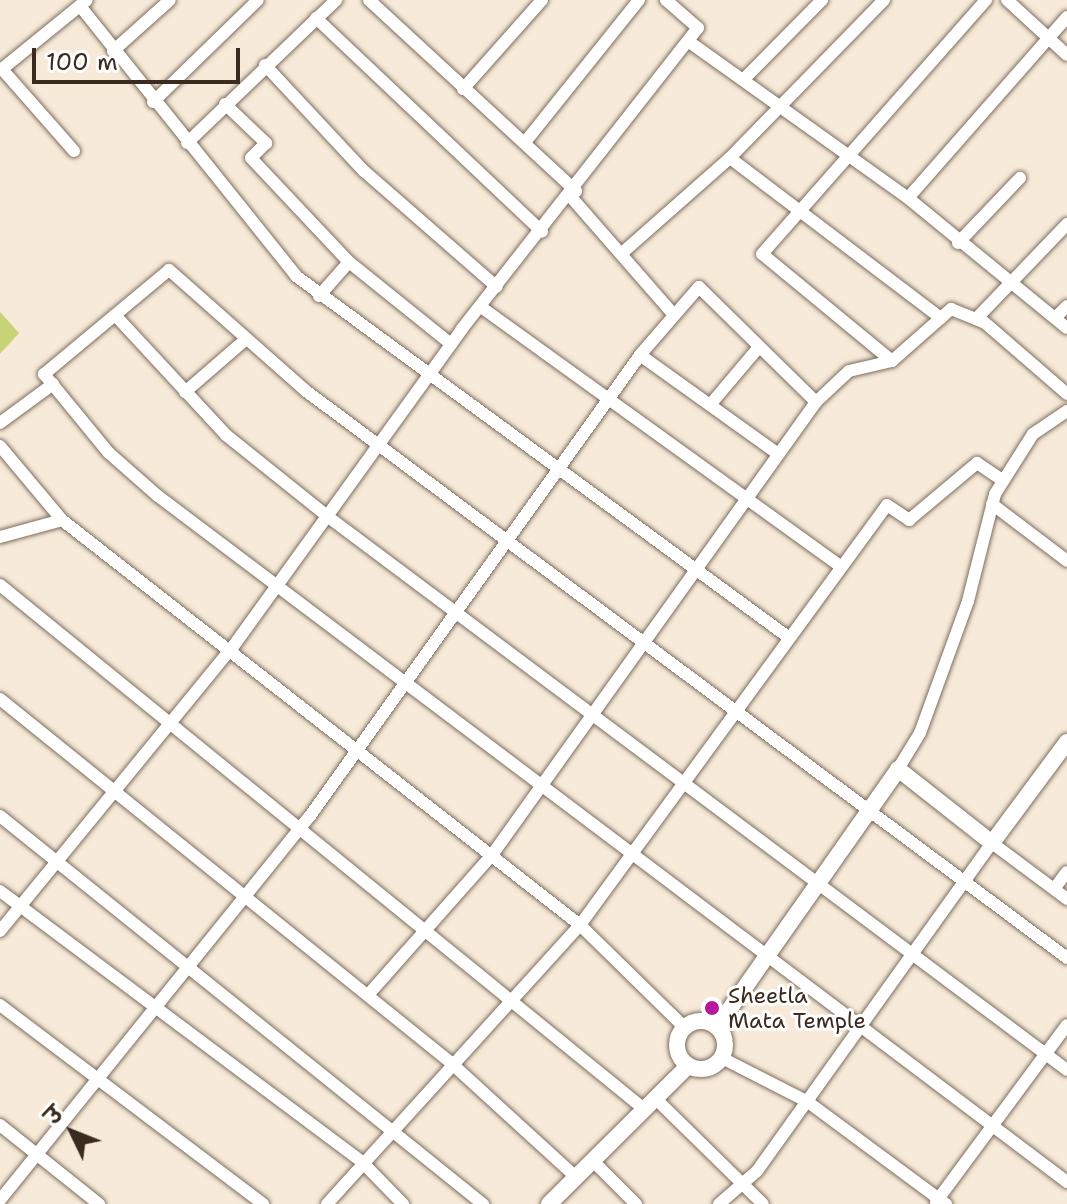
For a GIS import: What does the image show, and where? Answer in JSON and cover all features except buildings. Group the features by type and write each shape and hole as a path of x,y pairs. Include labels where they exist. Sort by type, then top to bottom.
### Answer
{"street":[{"path":"113,51 170,0"},
{"path":"153,102 258,0"},
{"path":"187,143 336,0"},
{"path":"369,0 463,89 526,141 673,314"},
{"path":"463,89 542,0"},
{"path":"526,141 639,0"},
{"path":"0,931 232,648 451,344 574,194 698,28 666,0"},
{"path":"745,78 822,0"},
{"path":"621,254 784,108 884,0"},
{"path":"892,361 762,254 804,212 986,0"},
{"path":"1007,0 1067,55"},
{"path":"74,151 2,69 84,3 113,51 244,219 319,296 692,571 788,637"},
{"path":"908,198 1067,17"},
{"path":"316,18 542,232"},
{"path":"688,41 745,78 908,198 958,243 1067,328"},
{"path":"265,65 364,171 497,287"},
{"path":"225,104 266,143 251,158 349,262 451,344"},
{"path":"730,158 941,318"},
{"path":"958,243 1020,178"},
{"path":"976,319 1067,224"},
{"path":"319,296 349,262"},
{"path":"1067,958 873,807 639,642 378,445 245,340 169,270 44,374 109,453 276,586 409,682 537,785 1067,1182"},
{"path":"0,1200 184,965 299,830 360,751 510,546 558,470 640,355 699,287 816,402"},
{"path":"1055,318 1067,306"},
{"path":"481,307 840,566"},
{"path":"368,995 492,855 537,785 590,716 743,497 816,402 849,371 892,361 951,309 976,319 1067,394"},
{"path":"115,315 226,435 327,516 683,786 915,953 1067,1070"},
{"path":"185,392 245,340"},
{"path":"710,405 759,347"},
{"path":"640,355 777,453"},
{"path":"0,423 53,384"},
{"path":"717,1027 873,807 920,733 968,601 992,504 1002,480 1033,434 1067,411"},
{"path":"0,446 62,520 232,648 580,925 685,1028"},
{"path":"327,1204 450,1062 513,1003 580,925 887,505 909,520 977,463 1002,480"},
{"path":"992,504 1067,561"},
{"path":"0,537 62,520"},
{"path":"0,585 513,1003 650,1104 763,1204"},
{"path":"0,699 450,1062 576,1177"},
{"path":"719,1204 742,1184 808,1102 1067,742"},
{"path":"898,769 1067,899"},
{"path":"0,816 184,965 392,1126 483,1204"},
{"path":"1054,889 1067,872"},
{"path":"0,891 150,1008 362,1162 403,1204"},
{"path":"0,1005 263,1204"},
{"path":"700,1021 717,1027 725,1042 722,1058 708,1069 688,1066 678,1052 685,1028 700,1021"},
{"path":"722,1058 808,1102 940,1202 1067,1025"},
{"path":"549,1204 688,1066"},
{"path":"0,1125 99,1204"},
{"path":"593,1161 636,1204"}],"green space":[{"path":"0,312 19,333 0,354"}],"place":[{"name":"Sheetla Mata Temple","path":"712,1008"}]}
